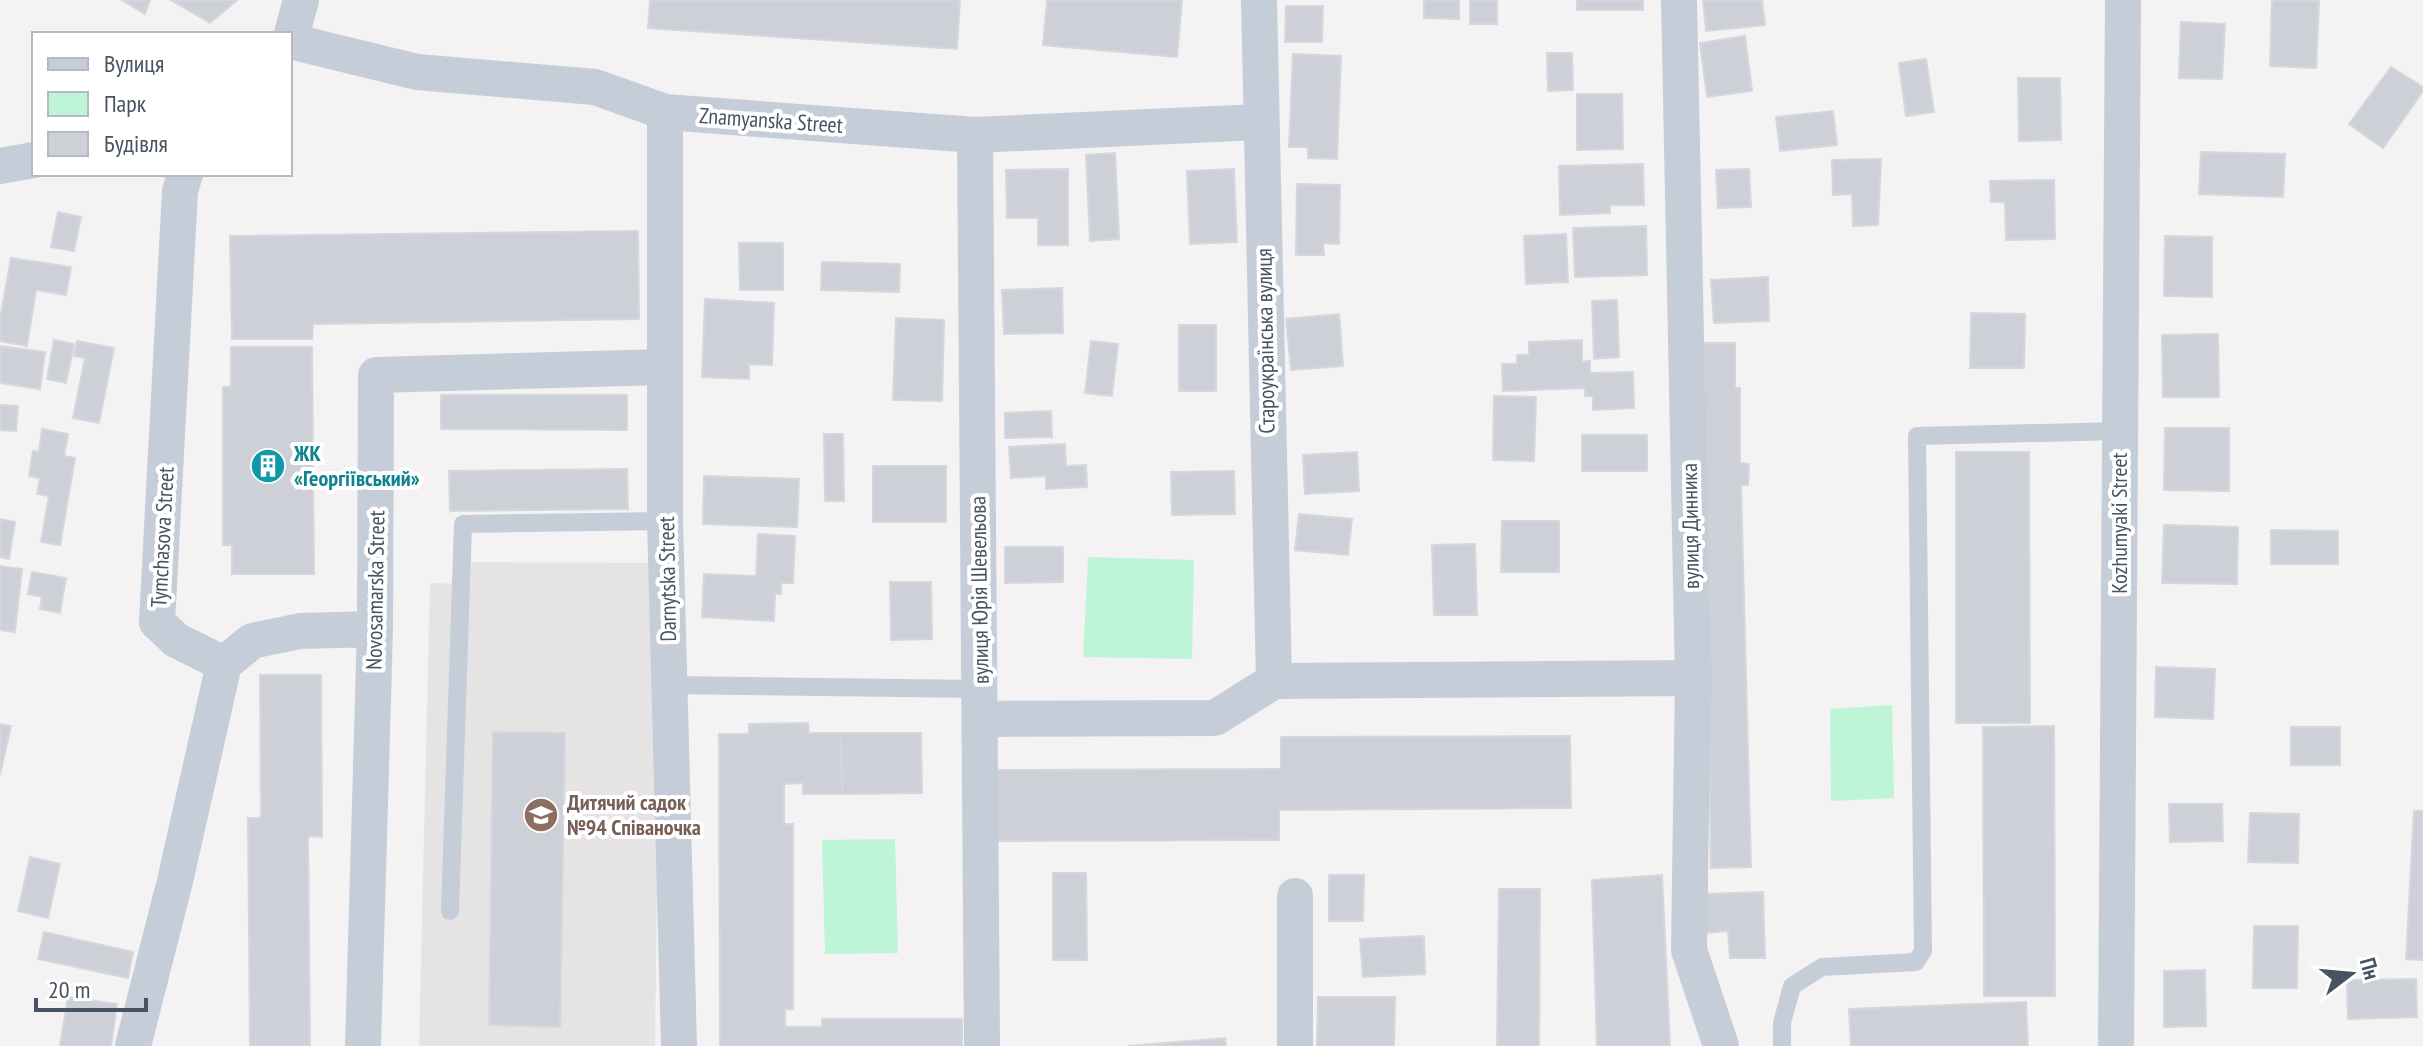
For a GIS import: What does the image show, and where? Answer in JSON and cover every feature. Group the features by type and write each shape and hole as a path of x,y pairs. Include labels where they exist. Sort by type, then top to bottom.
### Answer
{"street":[{"path":"292,34 301,0"},
{"name":"Староукраїнська вулиця","path":"1259,0 1259,122 1274,681"},
{"name":"вулиця Динника","path":"1679,0 1693,678 1689,950 1721,1046"},
{"name":"Kozhumyaki Street","path":"2116,1046 2123,0"},
{"name":"Znamyanska Street","path":"292,41 417,72 595,87 665,112 975,135 1259,122"},
{"name":"Darnytska Street","path":"665,112 665,521 679,1046"},
{"name":"вулиця Юрія Шевельова","path":"975,135 982,1046"},
{"path":"0,166 32,160"},
{"name":"Tymchasova Street","path":"184,176 180,191 157,622 176,640 224,664"},
{"name":"Novosamarska Street","path":"363,1046 375,629 376,375 664,367"},
{"path":"133,1046 175,881 224,664 252,641 300,631 375,629"},
{"path":"980,704 1215,718 1274,681 1693,678"},
{"path":"1295,896 1295,1046"}],"lane":[{"path":"1782,1046 1782,1023 1792,986 1822,967 1916,962 1923,951 1917,436 2120,431"},
{"path":"450,911 463,524 665,521"},
{"path":"670,685 980,704"}],"shaded area":[{"name":"Дитячий садок №94 Співаночка","path":"471,562 661,563 655,1046 419,1046 430,583 470,584"}],"green space":[{"path":"1088,557 1194,560 1192,659 1083,657"},
{"path":"1892,705 1894,798 1831,801 1830,709"},
{"path":"895,839 898,953 825,954 822,840"}],"building":[{"path":"122,0 150,0 145,14"},
{"path":"171,0 237,0 210,23"},
{"path":"650,0 960,0 957,49 648,28"},
{"path":"1047,0 1182,0 1177,57 1043,45"},
{"path":"1424,0 1459,0 1459,19 1424,18"},
{"path":"1470,0 1497,0 1497,24 1470,24"},
{"path":"1577,0 1643,0 1643,10 1577,10"},
{"path":"1703,0 1762,0 1765,25 1706,31"},
{"path":"2272,0 2319,1 2316,68 2270,66"},
{"path":"1286,6 1323,6 1322,42 1285,42"},
{"path":"2181,22 2225,24 2222,79 2179,78"},
{"path":"1745,36 1752,91 1707,97 1700,43"},
{"path":"1547,53 1572,53 1573,90 1548,91"},
{"path":"1293,54 1341,56 1337,159 1308,158 1308,147 1289,147"},
{"path":"1926,59 1934,112 1906,116 1899,63"},
{"path":"2391,67 2423,87 2423,91 2383,148 2349,124"},
{"path":"2018,78 2060,78 2061,140 2019,141"},
{"path":"1577,94 1622,94 1623,149 1577,150"},
{"path":"1833,111 1837,145 1780,151 1776,117"},
{"path":"2201,152 2285,154 2283,197 2199,194"},
{"path":"1115,153 1119,239 1090,241 1086,155"},
{"path":"1881,159 1878,225 1853,226 1852,194 1833,195 1832,160"},
{"path":"1643,164 1644,205 1610,205 1610,213 1560,215 1559,166"},
{"path":"1068,169 1068,245 1038,245 1038,218 1007,218 1006,170"},
{"path":"1234,169 1237,242 1190,244 1187,171"},
{"path":"1749,169 1751,207 1718,208 1716,170"},
{"path":"2054,180 2055,239 2006,240 2005,202 1991,202 1990,181"},
{"path":"1297,184 1340,185 1339,244 1323,243 1324,255 1296,255"},
{"path":"58,212 81,217 74,251 51,247"},
{"path":"1646,226 1647,275 1575,277 1573,228"},
{"path":"638,231 639,319 313,324 312,339 232,339 230,236"},
{"path":"1566,234 1568,282 1526,284 1524,236"},
{"path":"2165,236 2212,237 2212,297 2164,296"},
{"path":"739,243 783,243 783,290 740,290"},
{"path":"11,258 71,267 66,295 36,290 27,346 0,341 0,319"},
{"path":"822,262 900,264 899,292 821,290"},
{"path":"1768,277 1769,321 1714,323 1711,280"},
{"path":"1062,288 1063,333 1004,334 1002,290"},
{"path":"705,299 774,303 772,365 749,364 749,379 702,377"},
{"path":"1617,300 1619,357 1594,359 1592,301"},
{"path":"1971,313 2025,314 2024,368 1970,368"},
{"path":"1339,314 1343,366 1291,370 1286,319"},
{"path":"896,318 944,320 942,401 893,400"},
{"path":"1179,325 1216,325 1216,391 1179,391"},
{"path":"2218,334 2219,397 2163,397 2162,335"},
{"path":"54,340 74,344 66,383 47,379"},
{"path":"1582,340 1582,362 1590,361 1590,373 1633,372 1634,408 1593,410 1593,396 1585,396 1585,388 1503,391 1502,364 1517,364 1517,355 1529,355 1529,342"},
{"path":"77,341 114,348 99,423 73,418 85,358 74,356"},
{"path":"1091,341 1118,344 1112,396 1085,393"},
{"path":"1703,343 1735,343 1735,388 1740,388 1740,463 1749,464 1748,485 1741,485 1751,867 1711,868"},
{"path":"0,346 45,352 40,389 0,383"},
{"name":"ЖК «Георгіївський»","path":"231,347 312,347 314,574 232,574 232,545 223,545 223,387 231,387"},
{"path":"441,395 627,395 627,430 441,429"},
{"path":"1494,396 1536,397 1534,461 1493,460"},
{"path":"0,405 18,406 16,431 0,430"},
{"path":"1051,411 1052,437 1005,438 1005,413"},
{"path":"2165,428 2229,428 2229,491 2164,490"},
{"path":"42,429 68,434 64,456 75,458 60,545 41,542 49,496 37,494 40,478 29,476 33,451 39,452"},
{"path":"824,434 843,434 844,501 825,501"},
{"path":"1582,435 1647,435 1647,471 1582,471"},
{"path":"1065,444 1066,466 1086,465 1087,487 1046,489 1046,476 1011,478 1009,447"},
{"path":"1357,452 1359,491 1305,494 1303,455"},
{"path":"1956,452 2029,452 2030,723 1956,723"},
{"path":"873,466 946,466 946,522 873,522"},
{"path":"627,469 628,509 450,511 449,471"},
{"path":"1234,471 1235,514 1172,515 1171,472"},
{"path":"704,476 799,479 797,527 703,524"},
{"path":"1299,514 1352,519 1348,555 1295,550"},
{"path":"0,519 15,522 9,559 0,557"},
{"path":"1502,521 1559,521 1559,572 1501,572"},
{"path":"2164,525 2238,527 2237,584 2162,583"},
{"path":"2271,530 2338,531 2338,564 2271,564"},
{"path":"758,534 795,536 793,583 781,583 781,594 775,594 774,621 702,617 704,574 756,576"},
{"path":"1475,544 1477,615 1434,615 1432,545"},
{"path":"1005,547 1063,547 1063,582 1005,583"},
{"path":"0,566 22,569 15,632 0,630"},
{"path":"32,572 66,578 60,613 40,609 42,597 28,594"},
{"path":"890,582 931,582 932,639 891,640"},
{"path":"2156,667 2215,669 2213,719 2155,717"},
{"path":"260,675 321,675 322,837 308,836 310,1046 250,1046 248,818 261,818"},
{"path":"808,723 809,733 841,733 842,794 803,794 803,783 784,784 784,824 793,824 793,1009 785,1009 785,1027 822,1027 822,1019 962,1019 962,1046 720,1046 719,734 749,734 749,724"},
{"path":"0,724 11,726 0,775"},
{"path":"2054,726 2055,996 1984,996 1983,727"},
{"path":"2291,727 2340,727 2340,765 2291,765"},
{"path":"493,732 565,733 560,1027 489,1025"},
{"path":"841,733 921,733 922,793 842,794"},
{"path":"1570,736 1571,808 1279,810 1279,840 993,841 993,770 1281,769 1281,737"},
{"path":"2169,804 2222,804 2223,841 2170,842"},
{"path":"2414,811 2423,811 2423,960 2406,959"},
{"path":"2250,813 2299,814 2298,863 2248,862"},
{"path":"30,857 60,864 48,918 18,911"},
{"path":"1053,873 1086,873 1087,960 1053,960"},
{"path":"1329,875 1364,875 1363,921 1329,921"},
{"path":"1662,875 1670,1046 1597,1046 1592,880"},
{"path":"1499,889 1540,889 1539,1046 1497,1046"},
{"path":"1763,892 1765,958 1730,958 1728,931 1706,933 1706,894"},
{"path":"2254,926 2298,926 2297,988 2253,988"},
{"path":"44,932 133,952 128,978 38,959"},
{"path":"1424,936 1425,974 1363,977 1360,939"},
{"path":"2205,970 2206,1026 2164,1027 2164,971"},
{"path":"2416,979 2417,1017 2348,1019 2347,980"},
{"path":"68,997 117,1004 111,1046 60,1046"},
{"path":"1318,997 1395,997 1394,1046 1317,1046"},
{"path":"2026,1002 2028,1046 1851,1046 1849,1009"},
{"path":"1225,1038 1226,1046 1128,1046"}],"place":[{"name":"ЖК «Георгіївський»","path":"268,466"},
{"name":"Дитячий садок №94 Співаночка","path":"541,815"}]}
